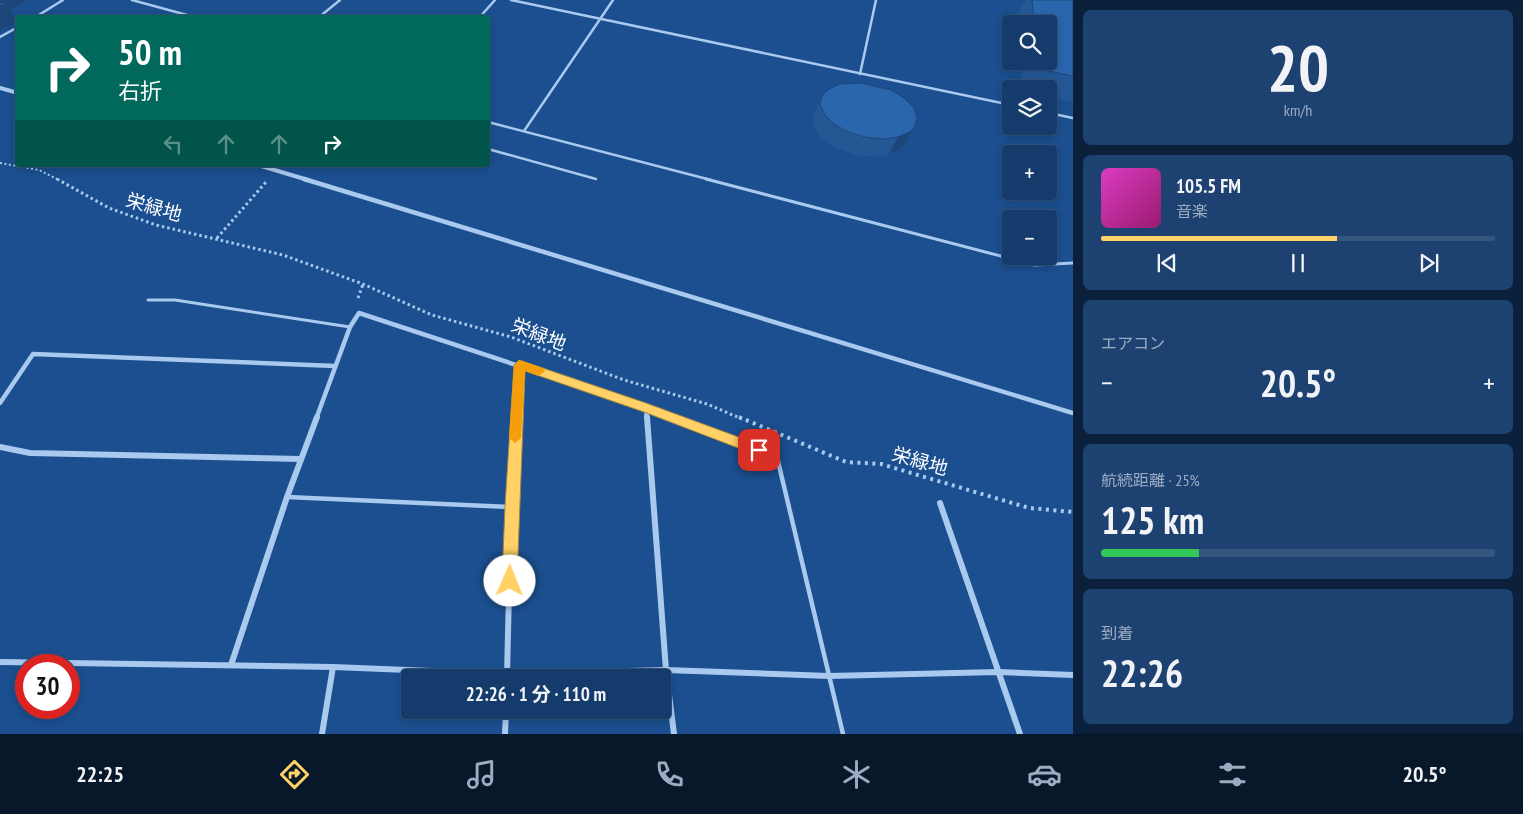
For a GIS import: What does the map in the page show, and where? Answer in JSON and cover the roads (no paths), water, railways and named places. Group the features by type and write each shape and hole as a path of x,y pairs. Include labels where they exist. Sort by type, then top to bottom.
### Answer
{"street":[{"path":"0,88 15,92"},
{"path":"266,167 1073,413"},
{"path":"231,665 287,497 350,327 359,314 646,408 666,669"},
{"path":"0,403 33,354 335,366"},
{"path":"507,669 511,506 519,365"},
{"path":"0,447 30,453 301,459"},
{"path":"940,503 1020,734"},
{"path":"0,662 334,667 401,670"},
{"path":"322,734 334,667"},
{"path":"671,670 829,676 998,672 1073,675"},
{"path":"671,710 674,734"},
{"path":"505,734 506,719"}],"lane":[{"path":"39,15 63,0"},
{"path":"132,0 187,15"},
{"path":"322,15 340,0"},
{"path":"482,15 495,0"},
{"path":"511,0 1002,103"},
{"path":"524,131 613,0"},
{"path":"860,74 876,0"},
{"path":"0,38 15,29"},
{"path":"1057,115 1073,118 1073,122"},
{"path":"490,122 1035,265 1073,263"},
{"path":"490,150 596,179"},
{"path":"148,300 174,300 350,327"},
{"path":"646,408 777,457 843,734"},
{"path":"287,497 511,506"}]}
